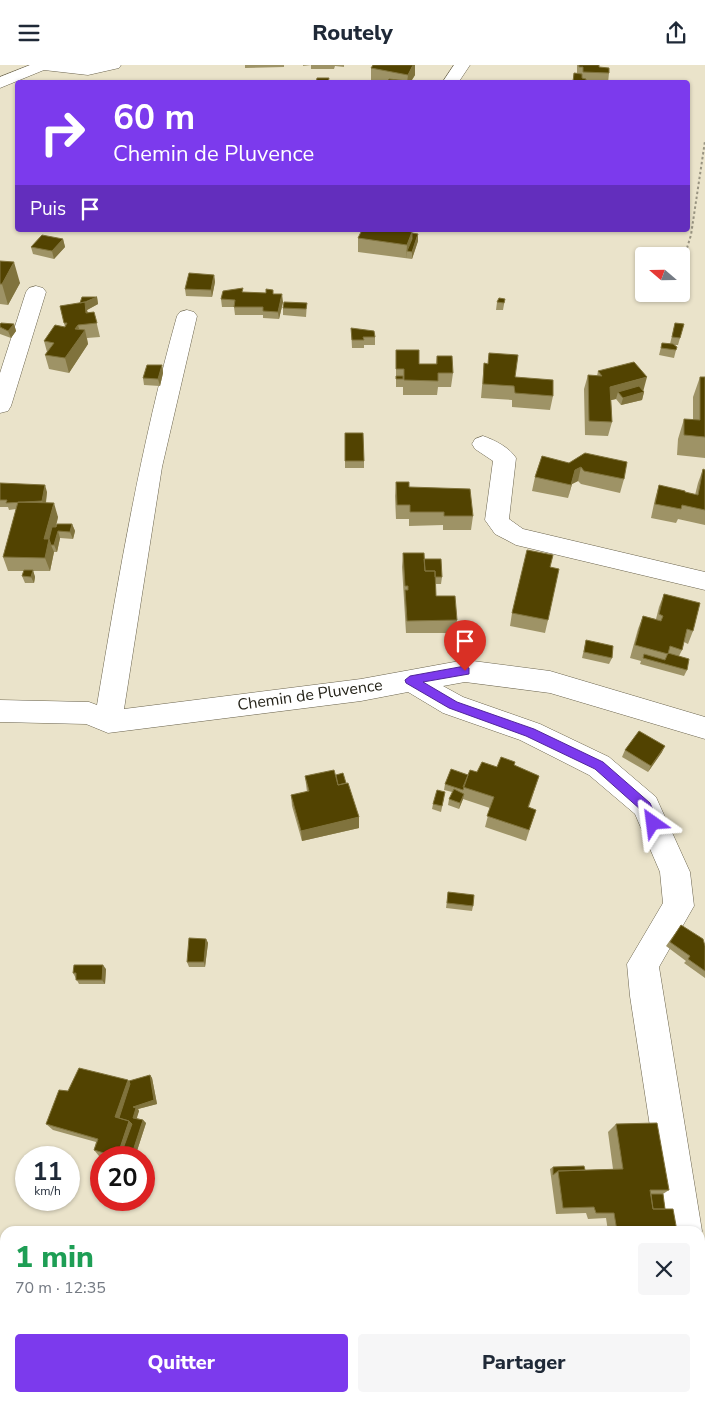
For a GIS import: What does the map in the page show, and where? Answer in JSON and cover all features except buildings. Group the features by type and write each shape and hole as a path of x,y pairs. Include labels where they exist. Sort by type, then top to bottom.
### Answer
{"street":[{"path":"0,83 40,65 88,70 113,65"},
{"path":"452,80 462,65"},
{"path":"0,406 36,292"},
{"path":"108,722 141,516 168,383 188,316"},
{"path":"482,444 505,458 498,520 503,528 516,536 705,581"},
{"name":"Chemin de Pluvence","path":"0,711 89,713 108,722 361,689 465,671 550,682 705,728"},
{"path":"410,680 453,705 530,732 599,765 646,806 675,872 679,906 644,964 646,996 683,1226"}],"path":[{"path":"688,247 705,141"}],"route":[{"path":"465,671 410,680 453,705 530,732 599,765 646,806 653,823"}]}
